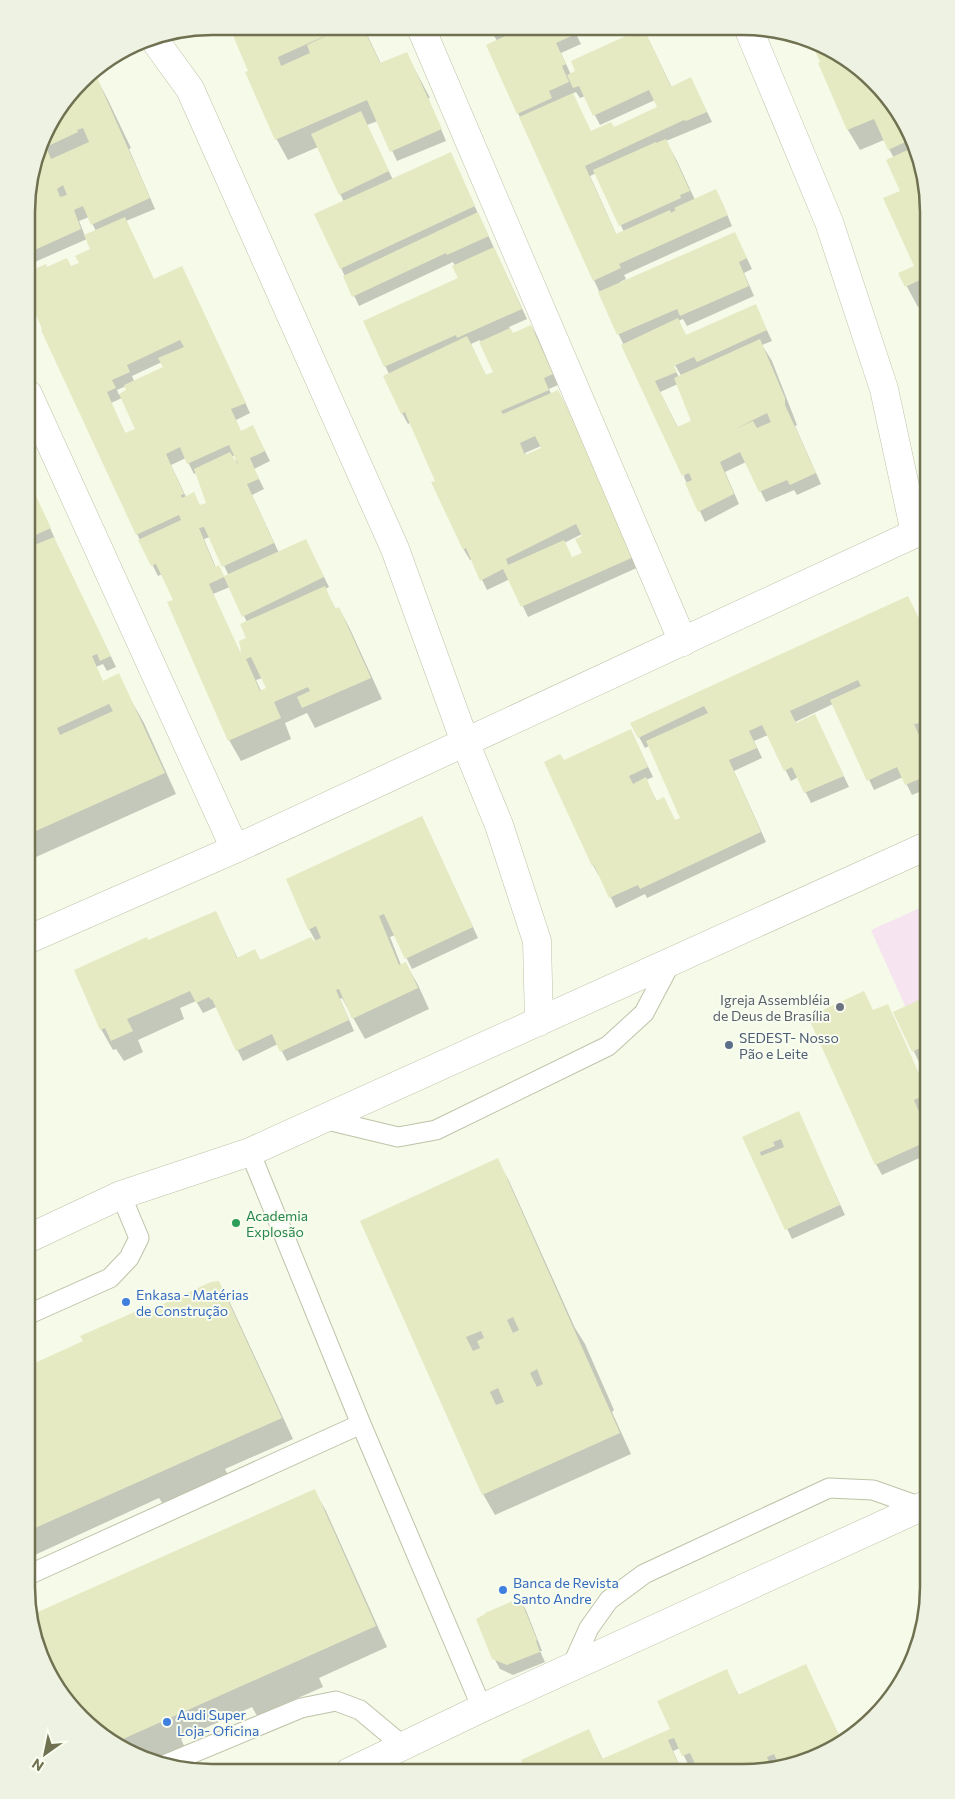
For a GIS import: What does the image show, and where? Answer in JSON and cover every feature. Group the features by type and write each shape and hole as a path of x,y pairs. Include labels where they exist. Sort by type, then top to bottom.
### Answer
{"street":[{"path":"424,35 683,642"},
{"path":"751,35 835,241 884,389 920,523"},
{"path":"157,43 190,89 395,549 465,742 499,825 537,941 539,1022"},
{"path":"35,409 235,849"},
{"path":"35,936 235,849 920,531"},
{"path":"35,1235 121,1195 250,1152 920,849"},
{"path":"370,1764 402,1745 920,1508"}],"lane":[{"path":"324,1119 398,1137 436,1130 608,1046 644,1013 671,962"},
{"path":"250,1152 361,1424 482,1708"},
{"path":"35,1311 110,1278 129,1258 139,1238 121,1195"},
{"path":"35,1572 361,1424"},
{"path":"571,1668 589,1628 604,1607 610,1600 644,1574 829,1488 873,1490 920,1504"},
{"path":"175,1760 301,1708 336,1701 360,1710 402,1745"}],"shaded area":[{"path":"920,908 920,1039 871,930"}],"building":[{"path":"233,35 327,35 278,57 281,66 310,53 307,45 328,35 367,35 380,63 407,52 442,129 390,152 367,100 275,140 245,72 248,71"},
{"path":"507,35 574,35 556,43 566,64 562,66 569,82 549,91 552,98 517,114 486,45"},
{"path":"628,35 647,35 671,87 691,77 707,112 686,121 684,120 585,166 616,234 670,210 671,213 676,210 674,208 716,189 728,215 619,264 621,268 593,281 519,117 573,93 591,131 611,122 614,127 657,107 649,90 593,116 579,86 573,88 567,75 575,71 571,61"},
{"path":"814,50 832,59 860,79 883,104 906,142 888,150 874,119 847,130 818,63 820,62"},
{"path":"97,78 150,198 91,225 83,206 74,210 81,229 35,250 35,200 38,177 44,155 46,148 51,159 89,142 83,128 47,146 59,123 72,104","holes":["63,185 67,195 60,197 57,189"]},
{"path":"361,111 389,171 339,195 311,134"},
{"path":"666,139 690,191 680,195 681,198 619,226 593,170"},
{"path":"909,149 917,177 920,200 920,280 905,287 898,273 914,266 883,198 900,191 886,160"},
{"path":"451,152 475,206 340,269 314,214"},
{"path":"478,212 489,236 447,255 446,253 352,297 343,276"},
{"path":"125,217 154,279 182,266 246,403 231,409 241,431 253,425 265,451 250,458 259,479 247,484 274,543 222,567 204,527 199,528 215,567 219,565 224,576 306,539 324,577 242,617 224,577 209,584 240,652 239,641 246,638 240,624 325,586 335,609 339,607 371,678 302,708 297,697 310,691 308,687 274,702 281,718 228,741 167,602 173,600 156,564 151,566 138,540 181,520 179,515 136,535 41,330 35,312 35,269 46,264 47,267 67,258 71,266 79,263 75,256 90,249 84,235","holes":["180,340 184,347 158,358 163,367 124,385 126,390 119,394 135,429 125,433 107,392 116,388 112,380 130,372 127,365","229,445 239,466 230,452 194,469 206,503 200,505 194,492 182,498 181,495 184,494 166,454 180,447 187,464","251,657 266,688 260,691 246,659"]},
{"path":"735,232 747,258 739,262 749,286 680,316 677,309 617,335 598,292"},
{"path":"494,247 522,309 457,338 456,335 384,367 363,321 458,278 452,266"},
{"path":"756,304 767,330 697,362 694,357 674,366 677,372 655,381 677,427 691,421 674,378 760,339 785,398 785,405 816,473 790,485 787,480 759,492 740,452 720,462 734,494 698,512 685,483 692,480 689,473 682,476 621,345 678,318 686,335","holes":["767,413 771,422 757,428 753,421 735,429"]},
{"path":"531,325 553,374 544,378 549,390 501,411 503,414 558,390 636,556 521,607 503,569 480,581 466,548 463,550 431,482 435,481 405,412 401,414 383,376 467,336 486,375 493,372 479,342 510,328 513,333","holes":["535,436 541,448 525,455 520,443","576,524 582,536 575,539 582,553 572,557 564,540 508,565 506,559"]},
{"path":"35,494 51,528 35,535"},
{"path":"54,537 111,656 100,661 97,654 92,656 103,681 119,673 165,773 35,831 35,545","holes":["109,704 113,711 60,735 57,728"]},
{"path":"908,596 920,621 920,723 914,724 920,738 920,779 905,785 897,767 867,781 830,700 861,686 858,680 790,711 796,723 815,714 844,776 804,793 792,767 784,771 762,725 749,731 757,748 729,760 761,832 640,889 638,885 609,898 594,865 592,866 544,762 560,754 564,760 631,729 648,767 629,776 633,784 646,777 656,801 664,797 675,820 680,818 646,741 708,713 704,706 638,738 630,723"},
{"path":"422,816 473,927 405,959 384,914 379,916 399,965 406,962 418,988 352,1019 339,989 336,990 349,1020 280,1052 272,1034 236,1051 212,999 209,997 196,1003 190,991 127,1019 133,1031 111,1041 105,1028 100,1030 74,970 147,937 148,940 216,911 237,958 255,949 260,960 311,937 314,941 321,938 316,926 308,930 286,879"},
{"path":"864,991 873,1010 888,1004 920,1076 920,1097 914,1100 920,1114 920,1145 875,1165 808,1017"},
{"path":"919,1000 920,1048 912,1052 893,1012"},
{"path":"799,1111 840,1205 785,1230 742,1137","holes":["781,1139 784,1147 761,1156 760,1152 775,1146 773,1142"]},
{"path":"498,1158 620,1433 482,1495 360,1221","holes":["513,1317 519,1330 513,1333 507,1320","481,1331 484,1338 477,1341 480,1348 473,1351 466,1337","537,1369 543,1384 537,1387 530,1373","498,1388 504,1402 496,1405 490,1392"]},
{"path":"219,1281 282,1418 35,1528 35,1363 83,1341 80,1336 148,1306 150,1310 211,1282"},
{"path":"315,1489 376,1626 122,1739 95,1720 79,1704 65,1685 48,1655 38,1622 37,1612"},
{"path":"520,1598 540,1652 507,1665 492,1659 476,1619 485,1613"},
{"path":"806,1664 839,1735 800,1755 777,1761 774,1754 767,1757 769,1762 755,1764 695,1764 690,1753 682,1756 674,1738 668,1740 678,1764 523,1764 521,1760 589,1729 602,1759 670,1729 657,1701 727,1669 738,1695"}],"place":[{"name":"Igreja Assembléia de Deus de Brasília","path":"840,1007"},
{"name":"SEDEST- Nosso Pão e Leite","path":"729,1045"},
{"name":"Academia Explosão","path":"236,1223"},
{"name":"Enkasa - Matérias de Construção","path":"126,1302"},
{"name":"Banca de Revista Santo Andre","path":"503,1590"},
{"name":"Audi Super Loja- Oficina","path":"167,1722"}]}
